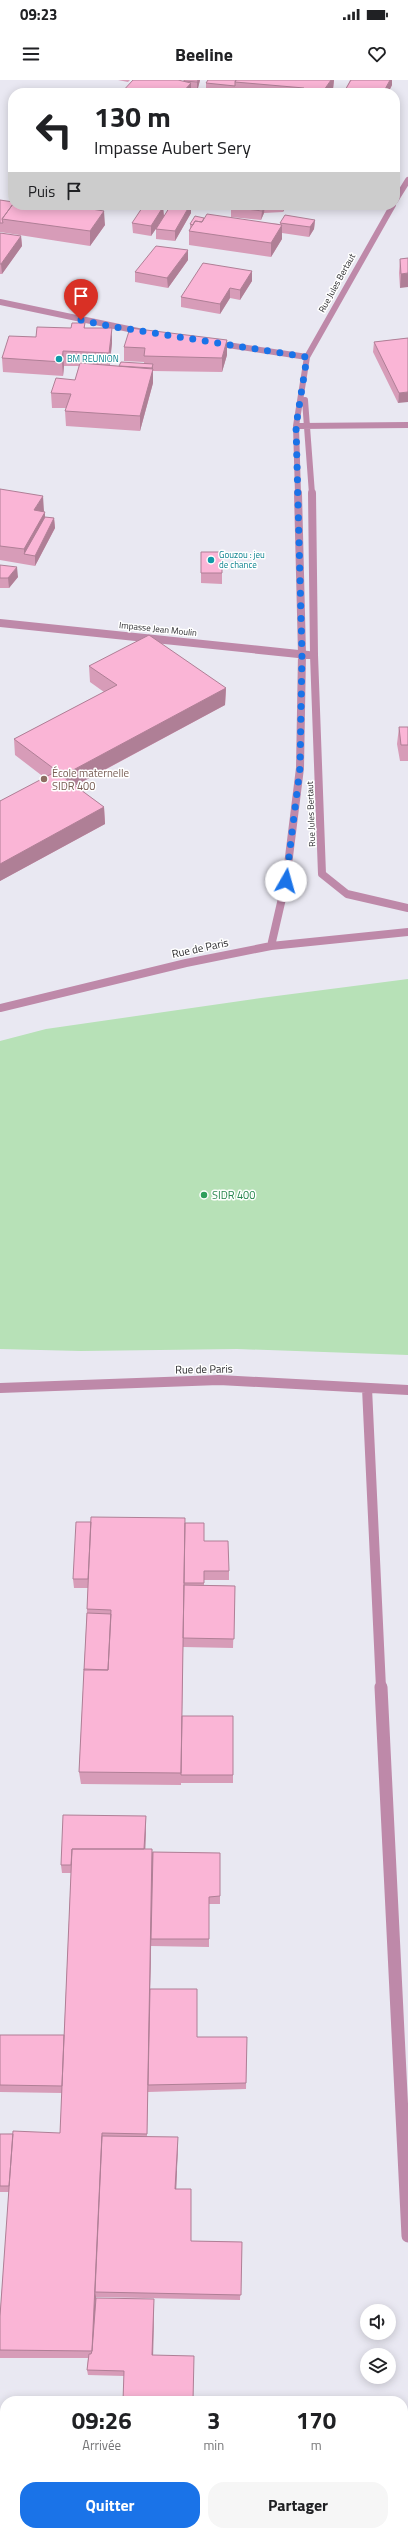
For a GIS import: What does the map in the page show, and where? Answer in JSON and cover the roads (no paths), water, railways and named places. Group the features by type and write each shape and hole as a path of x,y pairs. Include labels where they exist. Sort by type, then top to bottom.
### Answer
{"street":[{"path":"405,189 408,180"},
{"name":"Rue Jules Bertaut","path":"271,946 286,881 300,768 302,654 296,426 307,357 390,210"},
{"path":"0,302 109,326 147,332"},
{"path":"208,342 307,357"},
{"name":"Rue Jules Bertaut","path":"305,372 306,426 313,507 314,655 322,874 346,894 408,908"},
{"path":"296,426 408,425"},
{"name":"Impasse Jean Moulin","path":"0,623 314,655"},
{"name":"Rue de Paris","path":"0,1008 186,963 271,946 408,932"},
{"name":"Rue de Paris","path":"0,1388 219,1380 408,1390"},
{"path":"368,1388 408,2236"}],"place":[{"name":"BM REUNION","path":"59,359"},
{"name":"Gouzou : jeu de chance","path":"211,560"},
{"name":"École maternelle SIDR 400","path":"44,779"},
{"name":"SIDR 400","path":"204,1195"}]}
